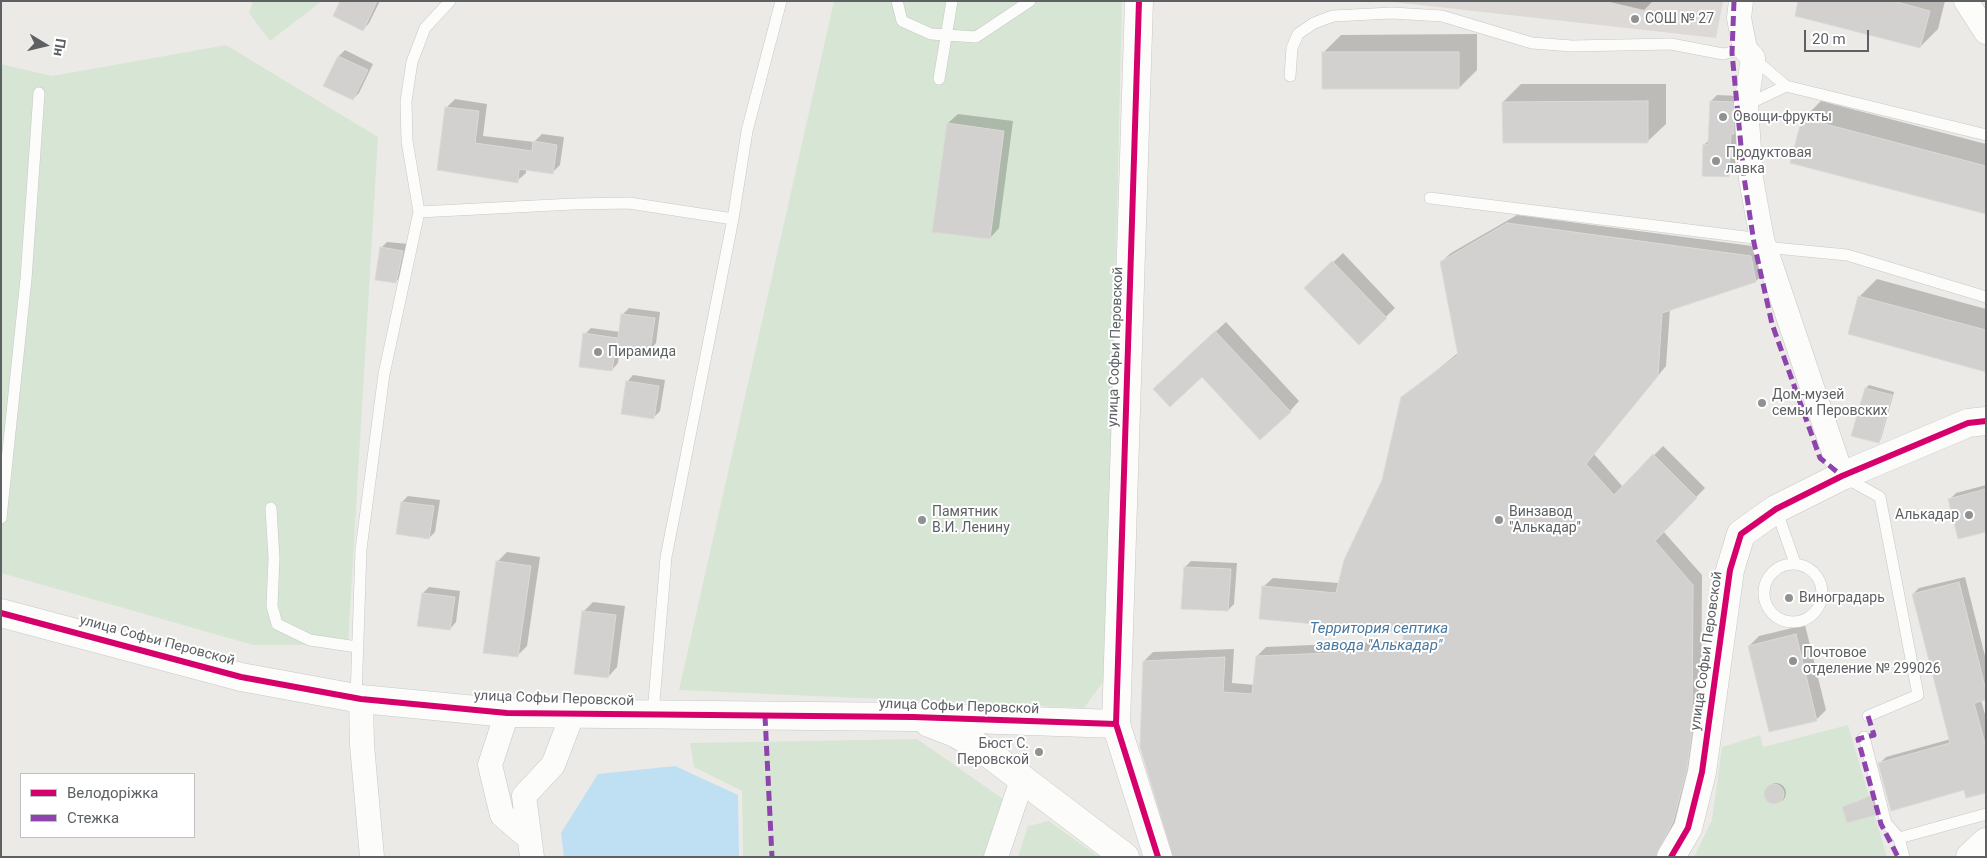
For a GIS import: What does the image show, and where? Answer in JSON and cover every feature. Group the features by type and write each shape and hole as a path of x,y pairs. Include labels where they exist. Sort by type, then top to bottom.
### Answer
{"street":[{"name":"улица Софьи Перовской","path":"1138,1 1116,724 1158,857"},
{"path":"1741,1 1740,18 1749,53 1746,105 1751,179 1763,243 1842,476"},
{"path":"1966,1 1986,32"},
{"name":"улица Софьи Перовской","path":"1671,857 1688,828 1702,772 1730,570 1741,534 1776,509 1842,476 1968,423 1986,421"},
{"name":"улица Софьи Перовской","path":"1,613 241,677 358,698 507,713 913,717 1116,724"},
{"path":"358,698 372,845 389,857"},
{"path":"507,713 490,765 502,815 530,848"},
{"path":"530,848 524,796 553,765 573,713"},
{"path":"913,717 955,732 1023,777 1125,857"},
{"path":"996,857 1023,777"},
{"path":"1970,857 1986,842"}],"lane":[{"path":"358,698 361,549 384,374 419,212 407,141 406,101 412,62 425,28 450,1"},
{"path":"653,714 666,557 733,219 747,131 781,1"},
{"path":"897,1 902,21 931,34 976,37 1030,1"},
{"path":"939,79 952,1"},
{"path":"1290,76 1292,48 1298,34 1314,23 1333,16 1392,13 1442,16 1532,44 1572,46 1671,44 1723,54 1749,53 1786,86 1986,135"},
{"path":"1746,105 1786,86"},
{"path":"1,518 26,289 39,93"},
{"path":"1430,198 1847,255 1986,297"},
{"path":"419,212 629,203 733,219"},
{"path":"1842,476 1880,497 1918,695 1868,716"},
{"path":"271,508 274,558 272,606 277,624 310,640 358,647"},
{"path":"1776,509 1795,563 1813,571 1822,588 1822,597 1814,614 1806,620 1796,623 1786,622 1770,612 1763,594 1764,584 1776,568 1785,564 1795,563"},
{"path":"1864,737 1886,823 1899,838 1904,857"},
{"path":"1899,838 1986,814"}],"shaded area":[{"name":"СОШ № 27","path":"1384,1 1723,1 1716,38"}],"green space":[{"path":"253,1 322,1 270,41 249,13"},
{"path":"834,1 1122,1 1106,678 1084,708 679,690"},
{"path":"226,45 378,137 348,645 253,645 1,573 1,64 52,76"},
{"path":"1848,725 1887,857 1694,857 1712,820 1722,747 1760,735 1763,747"},
{"path":"917,739 1009,803 991,857 743,857 742,791 694,767 690,743"},
{"path":"1049,821 1099,857 1018,857 1028,826"}],"water":[{"path":"675,766 738,795 739,857 564,857 561,833 598,774"}],"building":[{"path":"340,1 377,1 363,31 333,16"},
{"path":"1798,1 1893,1 1930,11 1920,48 1795,16"},
{"path":"1322,52 1459,52 1459,89 1322,89"},
{"path":"338,56 368,70 353,100 323,86"},
{"path":"1648,101 1648,143 1503,143 1502,102"},
{"path":"1710,101 1733,102 1734,134 1731,134 1729,177 1702,176 1703,144 1708,145"},
{"path":"445,107 479,111 475,143 532,151 533,141 557,145 553,174 519,169 518,183 437,170"},
{"path":"1802,118 1986,166 1986,214 1790,163"},
{"path":"947,123 1004,131 990,239 932,232"},
{"name":"Винзавод \"Алькадар\"","path":"1507,223 1751,256 1756,282 1662,313 1658,376 1586,464 1614,495 1653,454 1697,498 1655,541 1693,585 1692,731 1687,769 1673,822 1655,857 1173,857 1140,747 1143,661 1225,657 1223,692 1252,694 1256,656 1403,650 1403,632 1259,619 1262,586 1336,593 1344,560 1382,480 1401,397 1458,355 1440,262"},
{"path":"380,247 403,251 396,283 375,280"},
{"path":"1332,261 1387,318 1359,345 1304,288"},
{"path":"1858,296 1986,330 1986,372 1848,334"},
{"path":"621,314 655,318 650,351 617,347"},
{"path":"1215,331 1291,412 1260,440 1202,377 1170,407 1153,389"},
{"name":"Пирамида","path":"583,333 617,338 612,371 579,367"},
{"path":"626,381 659,386 654,419 621,414"},
{"path":"1865,388 1892,395 1879,443 1851,436"},
{"name":"Алькадар","path":"1986,489 1986,532 1958,539 1948,499"},
{"path":"401,502 434,506 429,539 396,534"},
{"path":"496,561 531,566 518,657 483,653"},
{"path":"1184,567 1231,569 1228,611 1181,609"},
{"path":"1959,582 1986,691 1986,700 1974,703 1986,747 1986,793 1966,798 1964,790 1891,811 1878,763 1950,743 1912,594"},
{"path":"422,593 455,597 450,630 417,626"},
{"path":"582,611 616,615 608,678 574,674"},
{"path":"1796,634 1817,721 1769,732 1748,646"},
{"path":"1774,784 1781,787 1784,794 1781,801 1774,804 1767,801 1764,794 1767,787"},
{"path":"1871,796 1876,815 1847,823 1842,807"}],"marked path":[{"path":"1734,1 1732,53 1744,177 1754,243 1772,324 1820,458 1842,476"},
{"path":"765,716 772,857"},
{"path":"1868,716 1874,735 1858,739 1881,824 1898,857"}],"cycle path":[{"path":"1139,1 1116,724 1158,857"},
{"path":"1671,857 1688,828 1702,772 1730,570 1741,534 1776,509 1842,476 1968,423 1986,421"},
{"path":"1,613 241,677 361,699 507,713 913,717 1116,724"}],"place":[{"name":"СОШ № 27","path":"1635,19"},
{"name":"Овощи-фрукты","path":"1723,117"},
{"name":"Продуктовая лавка","path":"1716,161"},
{"name":"Пирамида","path":"598,352"},
{"name":"Дом-музей семьи Перовских","path":"1762,403"},
{"name":"Алькадар","path":"1969,515"},
{"name":"Памятник В.И. Ленину","path":"922,520"},
{"name":"Винзавод \"Алькадар\"","path":"1499,520"},
{"name":"Виноградарь","path":"1789,598"},
{"name":"Почтовое отделение № 299026","path":"1793,661"},
{"name":"Бюст С. Перовской","path":"1039,752"}],"water label":[{"name":"Территория септика завода \"Алькадар\"","path":"1379,638"}]}
